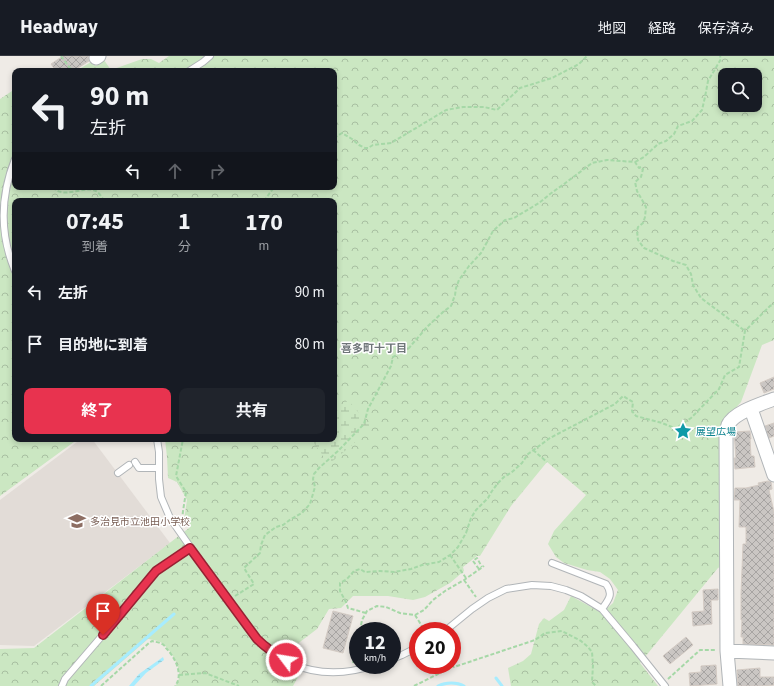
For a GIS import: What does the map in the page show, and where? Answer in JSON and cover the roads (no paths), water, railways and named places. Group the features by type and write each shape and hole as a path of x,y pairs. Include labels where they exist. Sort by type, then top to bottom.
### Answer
{"street":[{"path":"730,686 727,651 727,426 732,419 739,414 774,399"},
{"path":"751,409 774,475"},
{"path":"727,651 774,653"}],"lane":[{"path":"194,68 210,56"},
{"path":"12,168 5,189 1,213 3,240 8,258 12,265"},
{"path":"157,442 162,497 170,518 252,633 266,648 294,664 321,672 338,673 349,671"},
{"path":"118,473 132,464 139,468 159,468"},
{"path":"62,686 66,679 156,571 190,548"},
{"path":"552,563 606,584 609,588 610,594 609,600 602,609"},
{"path":"456,622 488,598 506,589 532,585 551,586 566,590 581,596 602,609 664,685"}],"water":[{"path":"163,657 164,660 146,673 134,686 129,686 139,674"}],"waterway":[{"path":"91,686 174,614"},
{"path":"496,678 502,686"},
{"path":"438,686 451,683 464,686"}],"place":[{"name":"展望広場","path":"683,431"},
{"name":"多治見市立池田小学校","path":"77,521"}],"district":[{"name":"喜多町十丁目","path":"374,348"}]}
